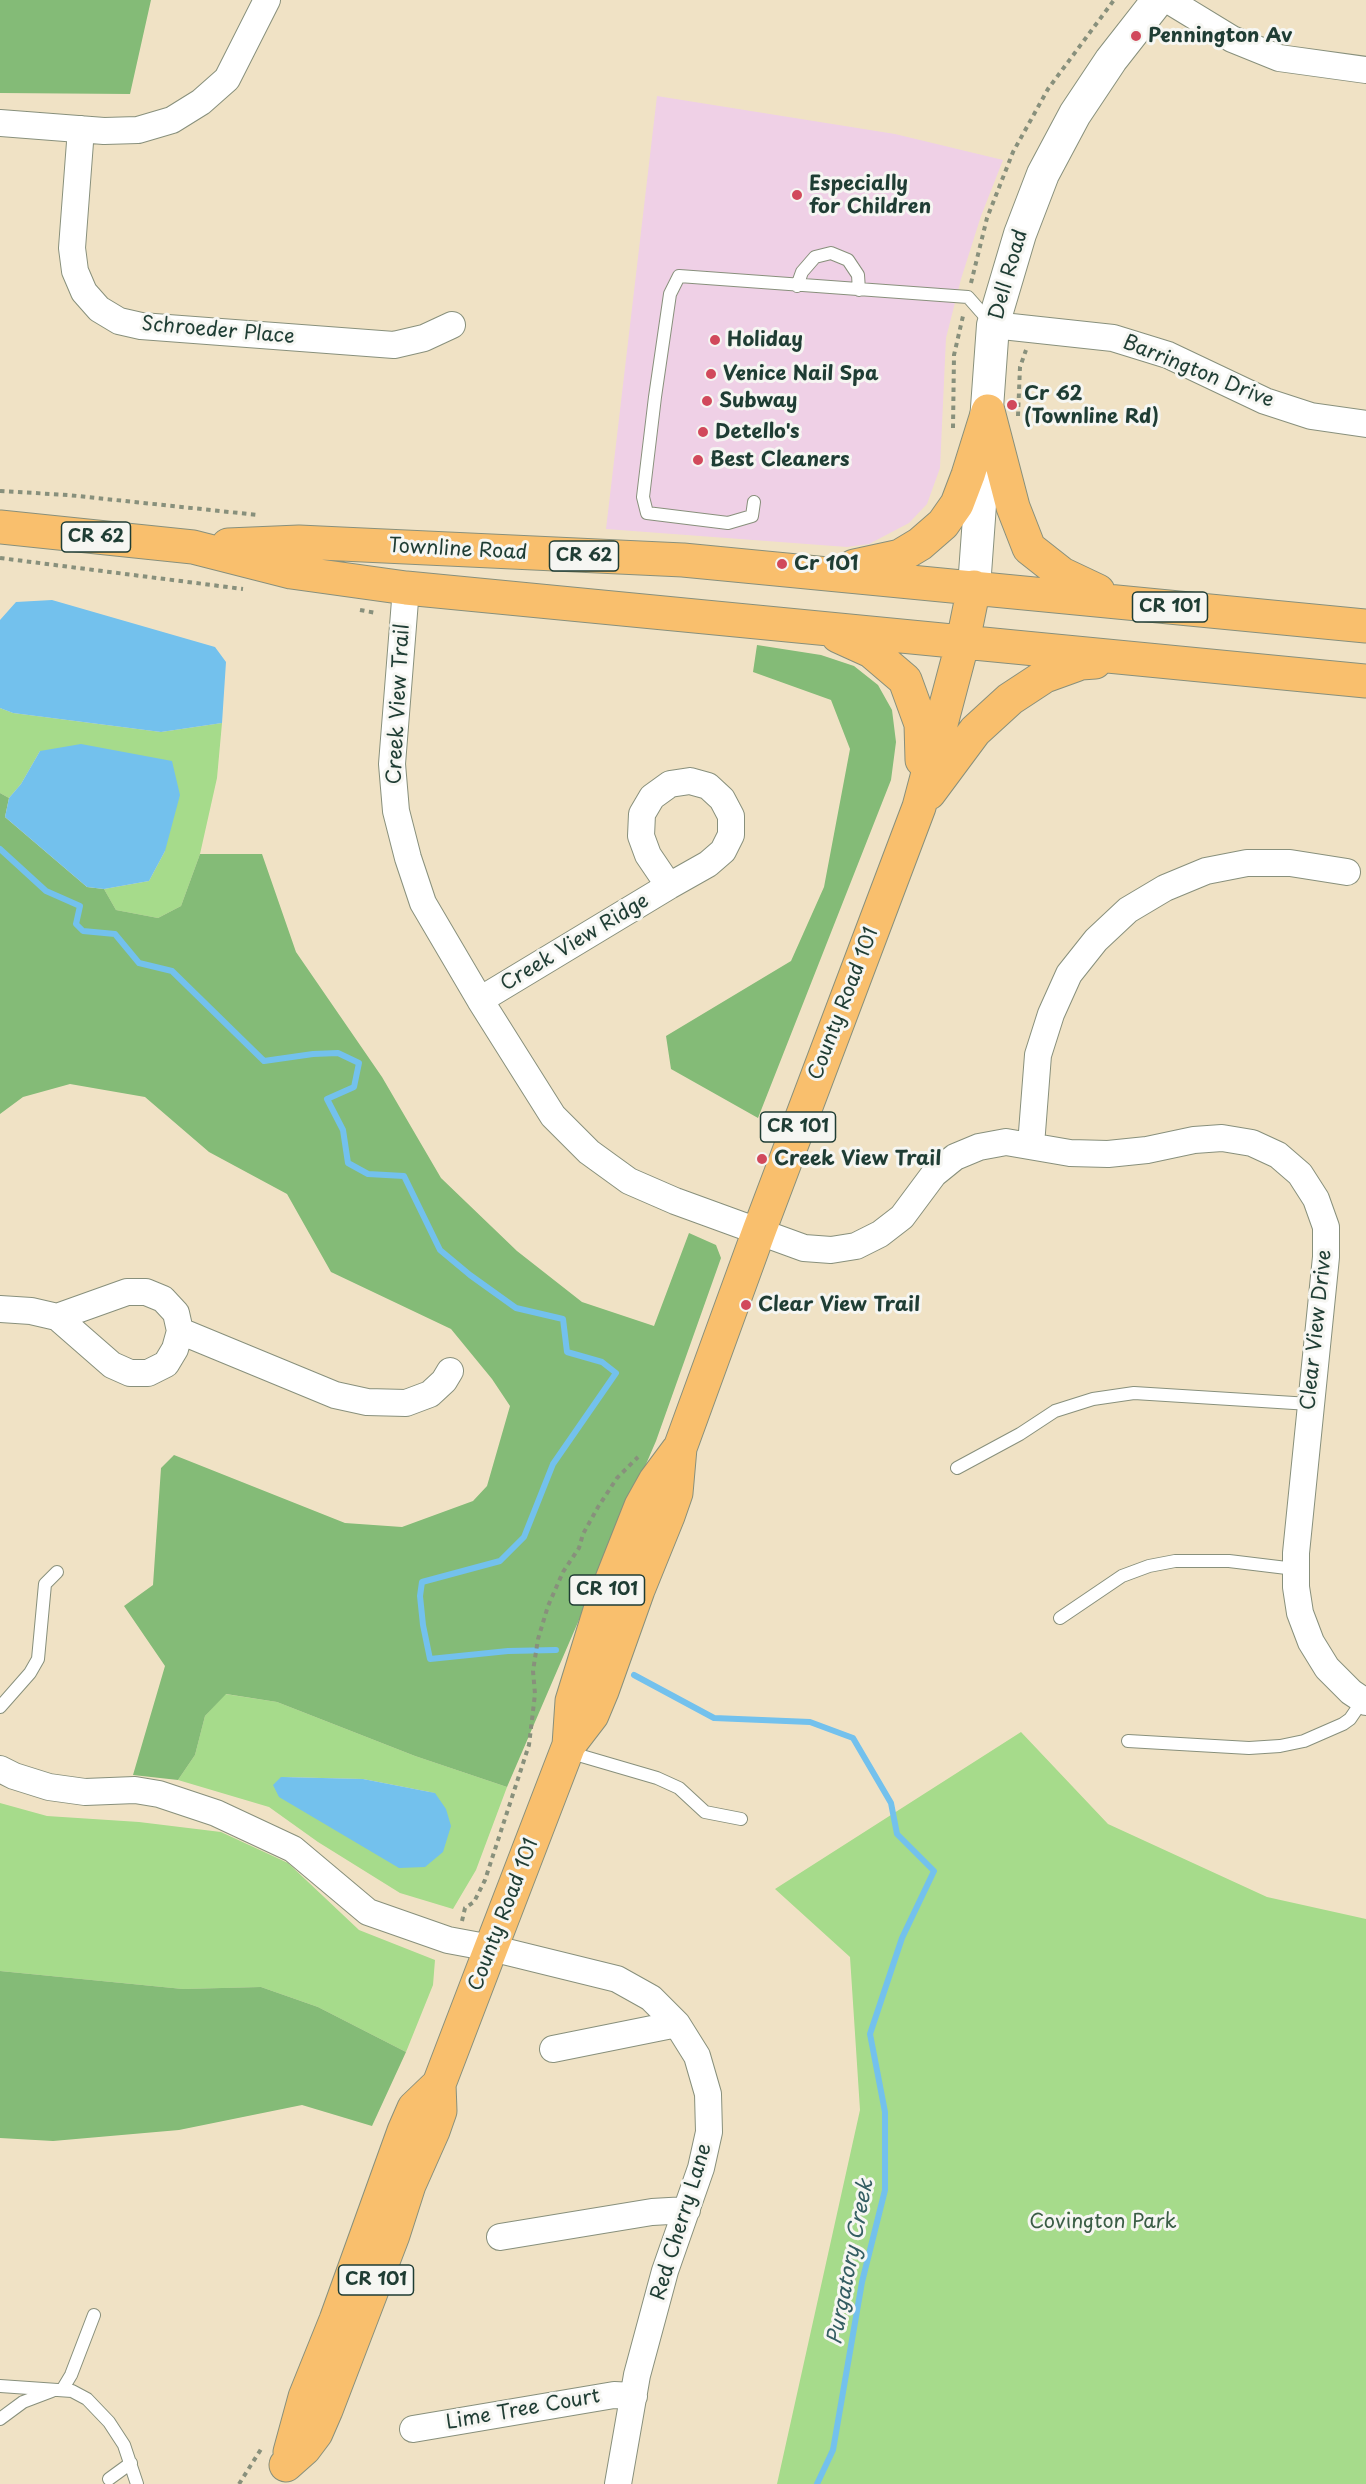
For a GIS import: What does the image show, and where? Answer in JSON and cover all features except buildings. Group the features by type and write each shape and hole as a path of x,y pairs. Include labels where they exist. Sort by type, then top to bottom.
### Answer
{"main road":[{"path":"809,571 872,563 900,556 920,544 943,524 957,504 987,411"},
{"path":"987,411 1013,507 1029,548 1062,574 1091,589 1155,606"},
{"name":"Townline Road","path":"0,527 193,547 291,572 406,588 963,641"},
{"name":"Townline Road","path":"193,547 299,542 683,560 974,587"},
{"name":"CR 101","path":"974,587 1366,626"},
{"name":"County Road 101","path":"282,2475 305,2397 336,2320 404,2131 414,2108 439,2084 568,1748 572,1701 604,1600 641,1506 680,1448 919,807 963,641 974,587"},
{"path":"804,626 844,638 871,651 905,680 921,724 922,760 919,807"},
{"name":"CR 101","path":"963,641 1366,681"},
{"name":"CR 101","path":"919,807 975,731 1010,699 1045,676 1081,663 1130,658"}],"street":[{"path":"0,123 81,129 138,129 172,120 201,102 226,79 267,0"},
{"name":"Dell Road","path":"974,587 993,325 1020,234 1043,174 1075,114 1111,60 1158,0"},
{"path":"1168,0 1232,39 1279,58 1366,70"},
{"name":"Schroeder Place","path":"81,129 72,248 75,271 84,292 99,309 119,321 141,326 394,345 424,338 452,325"},
{"name":"Barrington Drive","path":"993,325 1113,338 1168,356 1265,401 1311,416 1366,424"},
{"name":"Creek View Trail","path":"406,588 393,752 396,811 423,903 480,1000 554,1116 589,1152 629,1181 675,1201 759,1231"},
{"path":"1031,1145 1038,1055 1051,1014 1069,974 1096,940 1128,910 1165,888 1206,872 1247,863 1290,863 1347,872"},
{"name":"Creek View Ridge","path":"480,1000 669,886"},
{"name":"Clear View Drive","path":"759,1231 804,1248 831,1250 856,1246 880,1234 902,1217 934,1174 955,1157 979,1147 1006,1142 1070,1153 1108,1154 1147,1150 1194,1140 1222,1138 1252,1143 1278,1155 1300,1174 1316,1199 1326,1227 1326,1257 1294,1569 1300,1613 1311,1642 1327,1668 1351,1692 1365,1701"},
{"path":"0,1309 31,1311 57,1317 112,1365 130,1373 148,1372 166,1364 175,1349 180,1331 176,1313 163,1299 146,1292 127,1292 57,1317"},
{"path":"180,1331 335,1395 367,1402 406,1403 430,1394 444,1381 450,1371"},
{"name":"Red Cherry Lane","path":"0,1769 49,1787 85,1792 135,1790 159,1794 216,1813 293,1849 368,1912 457,1942 491,1948 617,1979 651,1998 677,2024 697,2056 708,2094 709,2132 701,2168 665,2271 634,2396 618,2484"},
{"path":"553,2049 677,2024"},
{"path":"500,2237 652,2212 687,2210"},
{"name":"Lime Tree Court","path":"413,2429 614,2395 634,2396"}],"lane":[{"path":"797,286 802,272 815,256 831,253 848,260 858,274 859,290"},
{"path":"754,502 752,516 728,523 647,513 643,497 645,478 670,294 679,276 968,297 993,325"},
{"path":"957,1468 1055,1412 1093,1399 1134,1393 1310,1404"},
{"path":"1060,1618 1122,1576 1149,1566 1175,1561 1229,1561 1294,1569"},
{"path":"0,1707 30,1673 38,1659 45,1584 57,1572"},
{"path":"1128,1741 1249,1748 1280,1746 1304,1741 1343,1724 1365,1701"},
{"path":"568,1748 657,1778 679,1788 705,1812 741,1820"},
{"path":"0,2419 23,2402 59,2390 71,2374 94,2315"},
{"path":"0,2386 72,2391 87,2399 109,2422 124,2445 137,2484"},
{"path":"109,2479 131,2463"}],"path":[{"path":"457,1942 465,1908 474,1902 485,1880 529,1744 538,1639 554,1591 579,1548 589,1522 617,1478 639,1455"}],"shaded area":[{"path":"657,96 895,134 1003,160 981,216 961,279 946,338 940,468 927,504 909,523 869,544 847,547 606,529"}],"green space":[{"path":"0,0 151,0 130,94 0,93"},
{"path":"757,645 821,655 854,666 878,685 892,710 896,742 891,780 758,1118 671,1069 666,1036 791,961 824,887 850,749 831,700 753,672"},
{"path":"0,708 13,713 161,732 222,723 217,778 200,854 181,906 158,918 116,910 104,889 149,881 165,851 40,751 21,784 9,798 0,793"},
{"path":"0,793 9,798 5,817 87,887 104,889 116,910 158,918 181,906 200,854 262,854 296,952 382,1077 441,1178 517,1251 582,1302 654,1326 689,1233 716,1245 721,1258 656,1441 507,1787 415,1756 277,1702 226,1694 205,1716 195,1755 178,1780 133,1775 165,1666 124,1606 153,1585 161,1468 174,1455 345,1523 402,1527 473,1501 487,1486 510,1406 492,1379 451,1329 331,1272 287,1194 209,1152 145,1097 70,1084 23,1097 0,1114"},
{"path":"225,1694 277,1702 415,1756 507,1787 476,1870 453,1909 400,1893 318,1842 269,1807 178,1780 195,1755 205,1716","holes":["282,1777 363,1779 435,1793"]},
{"name":"Covington Park","path":"1021,1732 1108,1824 1267,1897 1366,1919 1366,2484 777,2484 860,2110 850,1957 775,1889"},
{"path":"0,1803 47,1816 139,1822 221,1832 288,1863 359,1930 435,1960 433,1985 406,2052 318,2007 261,1987 183,1989 0,1971"},
{"path":"0,1971 183,1989 261,1987 318,2007 406,2052 372,2126 302,2105 179,2130 53,2141 0,2138"}],"water":[{"path":"52,600 215,647 226,662 222,723 161,732 13,713 0,708 0,620 16,602"},
{"path":"81,744 172,761 180,795 165,851 149,881 104,889 87,887 5,817 9,798 21,784 40,751"},
{"path":"281,1777 363,1779 435,1793 446,1809 451,1826 443,1852 425,1867 399,1868 279,1797 273,1785"}],"waterway":[{"name":"Purgatory Creek","path":"0,849 46,891 80,906 76,924 83,931 115,934 139,963 172,971 264,1061 338,1053 359,1063 354,1087 327,1099 343,1130 348,1163 368,1174 404,1176 440,1250 516,1308 563,1319 567,1352 602,1362 616,1373 553,1464 524,1537 500,1561 422,1582 420,1596 423,1625 430,1659 508,1651 556,1650"},
{"name":"Purgatory Creek","path":"634,1675 714,1718 810,1722 853,1738 891,1803 897,1834 934,1871 902,1938 870,2034 885,2112 885,2190 862,2282 833,2450 817,2484"}],"place":[{"name":"Pennington Av","path":"1136,36"},
{"name":"Especially for Children","path":"797,195"},
{"name":"Holiday","path":"715,340"},
{"name":"Venice Nail Spa","path":"711,374"},
{"name":"Subway","path":"707,401"},
{"name":"Cr 62 (Townline Rd)","path":"1012,405"},
{"name":"Detello's","path":"703,432"},
{"name":"Best Cleaners","path":"698,460"},
{"name":"Cr 101","path":"782,564"},
{"name":"Creek View Trail","path":"762,1159"},
{"name":"Clear View Trail","path":"746,1305"}]}
